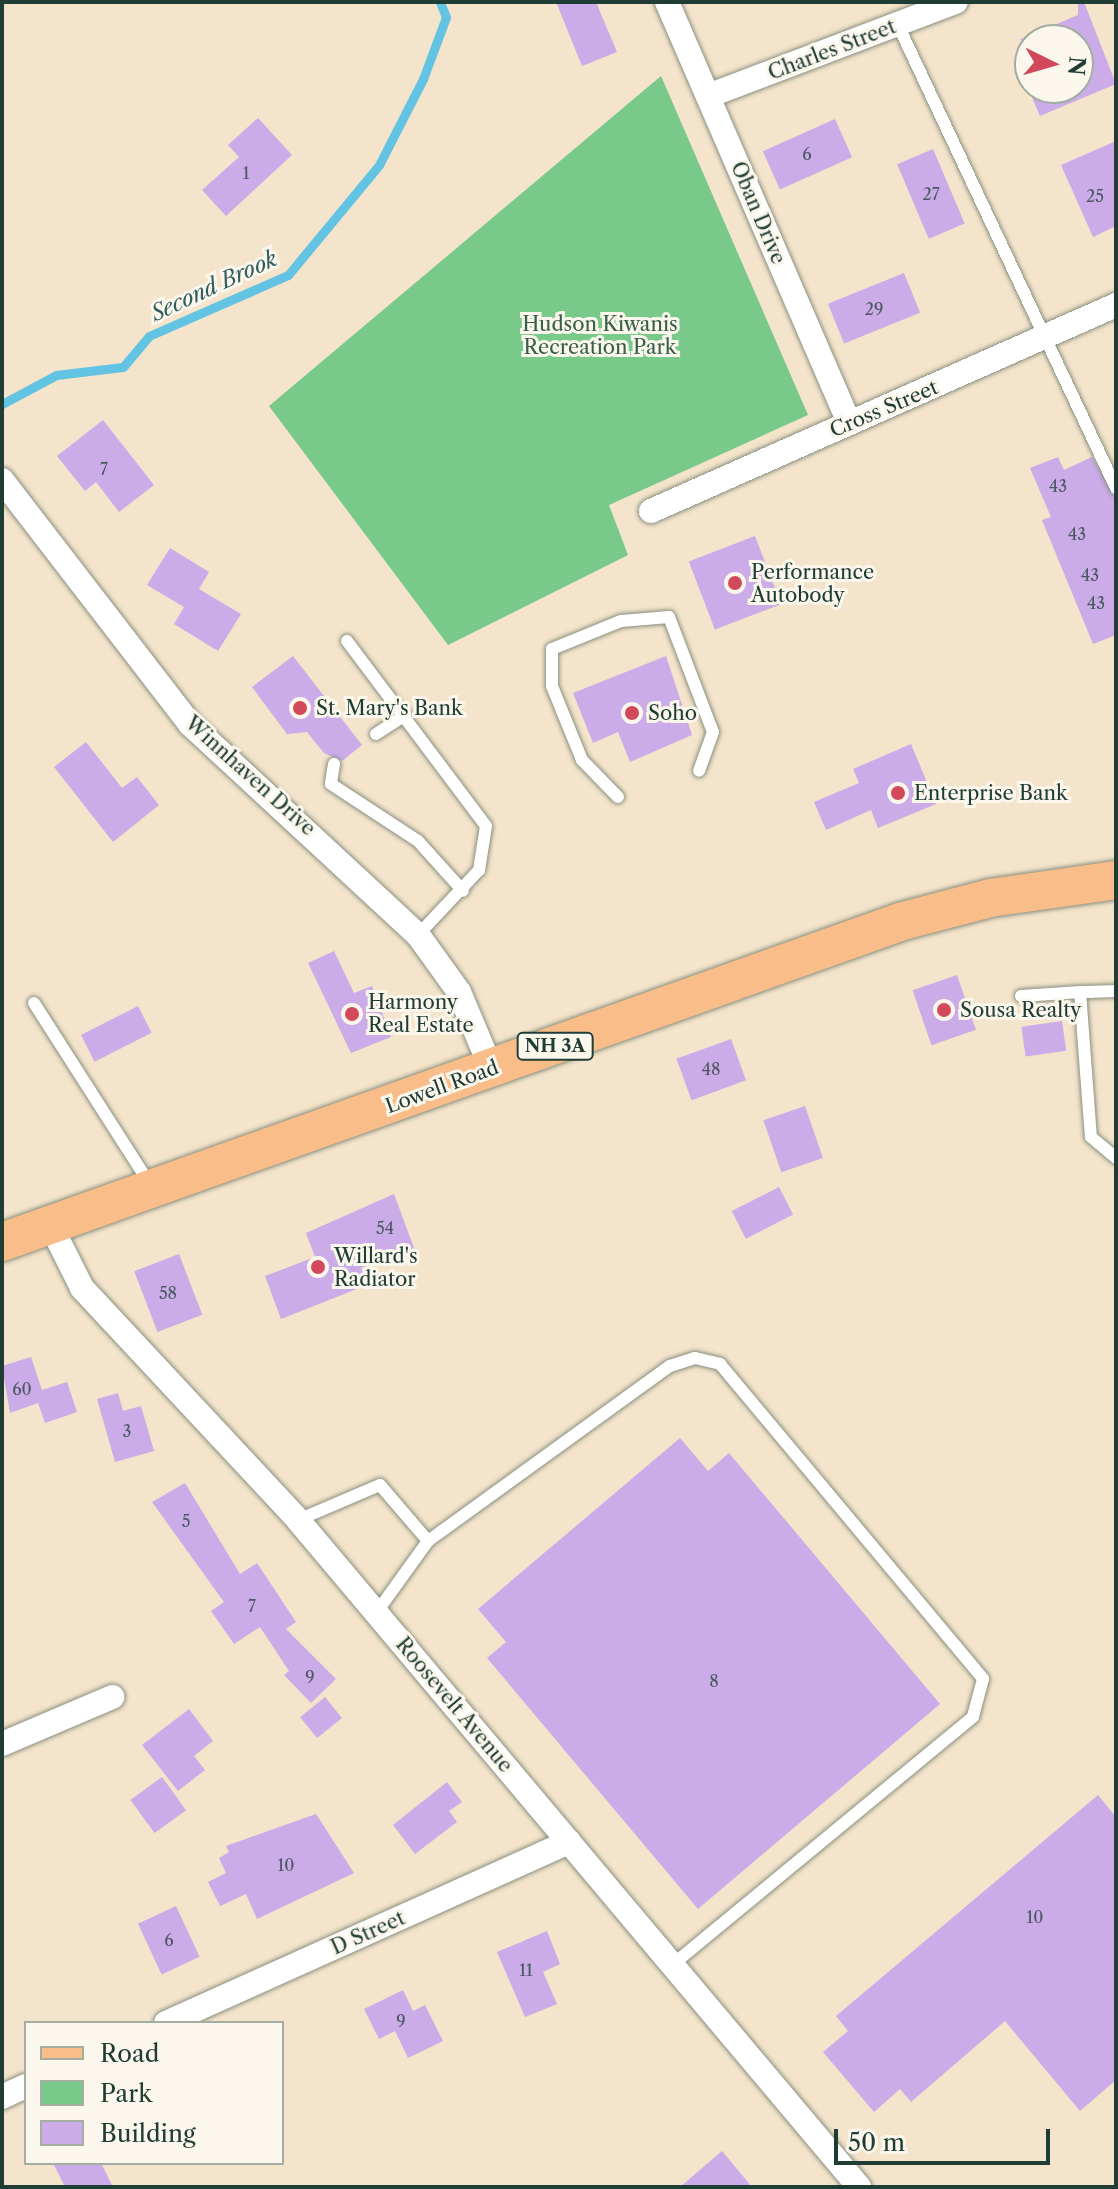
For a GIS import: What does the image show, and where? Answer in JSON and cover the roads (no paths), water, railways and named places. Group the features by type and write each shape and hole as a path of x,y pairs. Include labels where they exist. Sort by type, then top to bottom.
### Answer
{"main road":[{"name":"Lowell Road","path":"2,1242 492,1070 903,921 990,898 1116,880"}],"street":[{"name":"Oban Drive","path":"667,2 849,423"},
{"name":"Charles Street","path":"708,96 956,2"},
{"name":"Cross Street","path":"651,511 1044,340 1116,305"},
{"name":"Winnhaven Drive","path":"2,480 190,724 418,935 459,992 492,1070"},
{"name":"Roosevelt Avenue","path":"51,1226 82,1288 298,1520 859,2187"},
{"path":"2,1744 112,1697"},
{"name":"D Street","path":"170,2021 569,1842"},
{"path":"2,2097 24,2087"}],"lane":[{"path":"898,25 1116,488"},
{"path":"618,797 582,760 552,686 552,649 621,621 669,617 713,732 699,771"},
{"path":"347,641 486,826 485,856 463,891 418,935"},
{"path":"376,734 405,715"},
{"path":"334,764 331,784 418,841 463,891"},
{"path":"1021,996 1116,991"},
{"path":"1080,992 1091,1137 1116,1158"},
{"path":"34,1003 153,1190"},
{"path":"376,1613 428,1541 670,1366 695,1358 720,1364 983,1679 973,1717 672,1965"},
{"path":"298,1520 380,1485 428,1541"}],"waterway":[{"name":"Second Brook","path":"2,404 56,375 123,367 149,336 288,275 379,165 423,79 446,17 440,2"}],"place":[{"name":"Performance Autobody","path":"735,583"},
{"name":"St. Mary's Bank","path":"300,708"},
{"name":"Soho","path":"632,713"},
{"name":"Enterprise Bank","path":"898,793"},
{"name":"Sousa Realty","path":"944,1010"},
{"name":"Harmony Real Estate","path":"352,1014"},
{"name":"Willard's Radiator","path":"318,1267"}],"park label":[{"name":"Hudson Kiwanis Recreation Park","path":"600,336"}]}
